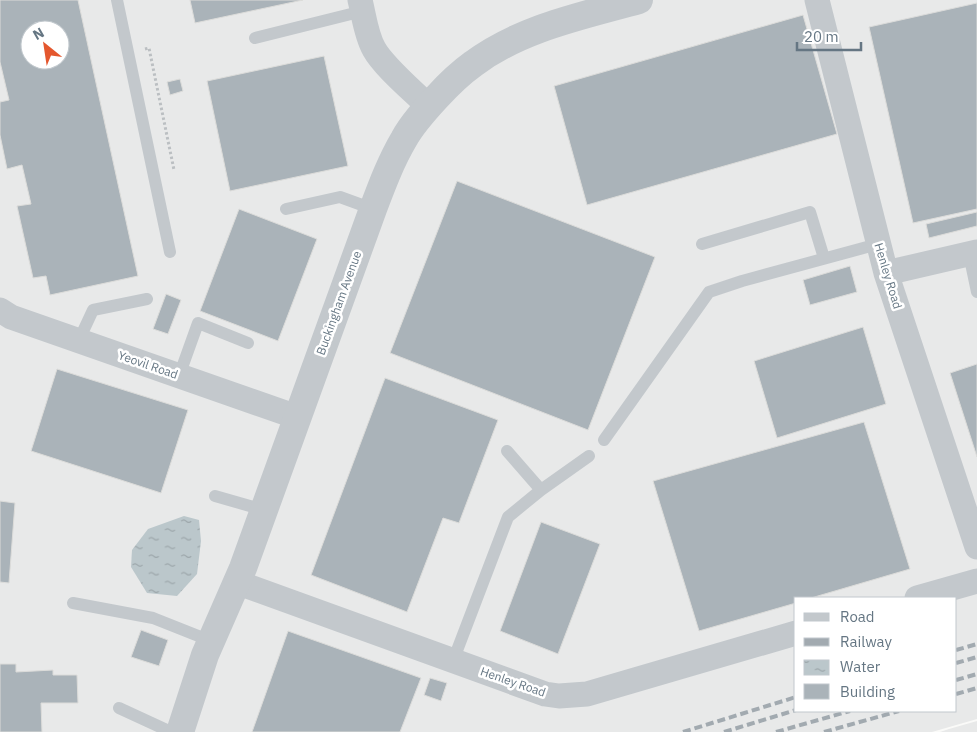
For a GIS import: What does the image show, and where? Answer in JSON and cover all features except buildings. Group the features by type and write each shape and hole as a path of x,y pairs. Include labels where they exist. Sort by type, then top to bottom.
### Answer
{"street":[{"name":"Buckingham Avenue","path":"180,732 211,641 264,510 373,209 391,162 404,138 428,106 457,76 498,48 521,36 547,27 639,0"},
{"name":"Henley Road","path":"817,0 886,273 977,547"},
{"path":"362,6 369,37 374,49 381,59 428,106"},
{"path":"886,273 973,253"},
{"name":"Yeovil Road","path":"0,312 297,416"},
{"path":"921,597 977,581"},
{"name":"Henley Road","path":"236,582 545,694 560,696 587,694 794,635"}],"lane":[{"path":"117,0 170,252"},
{"path":"255,38 362,6"},
{"path":"286,209 340,197 373,209"},
{"path":"702,244 810,212 824,258"},
{"path":"604,440 709,292 742,281 878,244"},
{"path":"973,253 977,292"},
{"path":"78,340 93,310 147,299"},
{"path":"179,376 198,323 248,343"},
{"path":"507,452 541,490"},
{"path":"453,661 508,517 541,490 589,456"},
{"path":"215,496 264,510"},
{"path":"73,603 153,618 211,641"},
{"path":"119,708 171,732"}],"shaded area":[{"path":"0,0 977,0 977,719 932,732 0,732"},
{"path":"977,721 977,732 940,732 949,729"}],"water":[{"path":"184,516 199,520 201,541 197,574 177,596 147,593 131,567 132,550 148,529"}],"railway":[{"path":"957,650 977,644"},
{"path":"957,663 977,657"},
{"path":"957,680 977,674"},
{"path":"957,694 977,688"},
{"path":"683,732 794,698"},
{"path":"724,732 794,711"},
{"path":"776,732 846,712"},
{"path":"824,732 895,712"}]}
